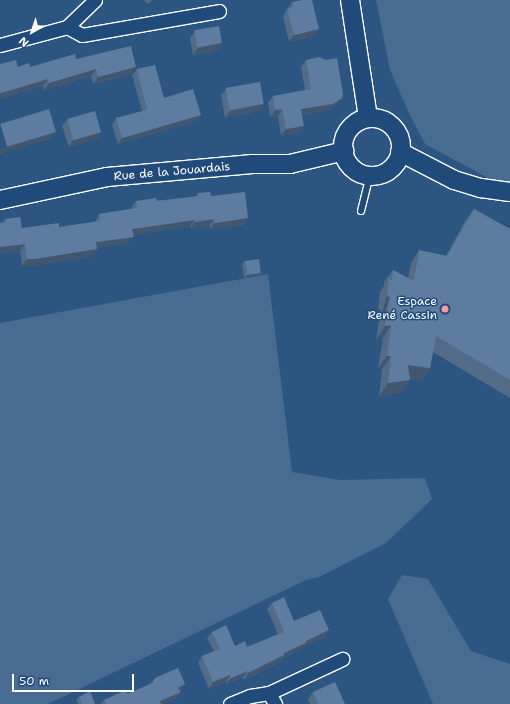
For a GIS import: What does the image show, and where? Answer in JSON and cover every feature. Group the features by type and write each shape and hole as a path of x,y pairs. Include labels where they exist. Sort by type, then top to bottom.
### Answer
{"main road":[{"path":"350,0 368,118"},
{"path":"368,118 376,118 391,125 399,137 400,152 398,160 390,169 378,175 360,173 352,167 347,160 344,151 344,142 350,130 360,121 368,118"},
{"name":"Rue de la Jouardais","path":"0,200 107,177 252,164 290,164 344,151"},
{"path":"400,152 454,180 481,188 510,192"}],"street":[{"path":"0,45 67,26 95,0"},
{"path":"67,26 82,35 219,11"},
{"path":"230,704 250,696 272,698 342,659"}],"lane":[{"path":"361,212 370,175"}],"shaded area":[{"path":"376,0 510,0 510,182 490,179 425,144 390,70"},
{"path":"268,274 292,472 339,480 425,478 432,499 386,543 319,577 306,580 48,704 0,704 0,323"},
{"path":"402,575 428,579 471,651 510,664 510,704 433,704 388,599"}],"building":[{"path":"312,0 319,29 294,35 287,9 293,7 292,2"},
{"path":"219,26 222,43 197,47 194,30"},
{"path":"131,46 136,67 98,77 96,69 49,83 48,79 1,93 0,64 16,60 18,67 29,63 30,67 75,54 76,59"},
{"path":"319,57 326,60 337,58 343,94 342,98 333,104 301,109 304,126 286,129 282,109 275,110 273,96 311,89 306,60"},
{"path":"155,65 164,98 193,89 201,115 122,138 116,118 147,110 137,69"},
{"path":"260,82 264,104 229,110 226,88"},
{"path":"49,109 56,132 7,147 0,124"},
{"path":"95,111 101,132 73,140 67,119"},
{"path":"210,192 211,196 245,192 248,218 215,223 214,219 195,222 195,220 132,229 134,237 96,242 97,249 35,259 27,259 25,244 0,247 0,223 6,222 5,219 20,217 22,228 59,223 59,227 100,221 99,214 137,208 136,201 156,198 157,201 166,200 198,196 198,193"},
{"name":"Espace René Cassin","path":"474,209 510,229 510,380 436,336 430,368 408,365 410,380 388,383 391,356 387,356 391,325 385,326 390,297 387,296 389,279 392,280 393,270 414,281 419,250 447,256"},
{"path":"259,259 261,273 247,275 245,261"},
{"path":"284,597 294,621 320,610 329,630 248,673 248,671 231,678 230,675 213,682 202,656 220,649 212,632 226,625 235,646 245,641 247,647 284,632 272,603"},
{"path":"178,668 185,684 178,688 181,692 160,701 161,704 107,704 104,700 126,690 127,694 153,683 155,678"},
{"path":"335,682 345,704 318,704 313,692"},
{"path":"90,691 95,704 82,704 79,697"}],"place":[{"name":"Espace René Cassin","path":"445,309"}]}
